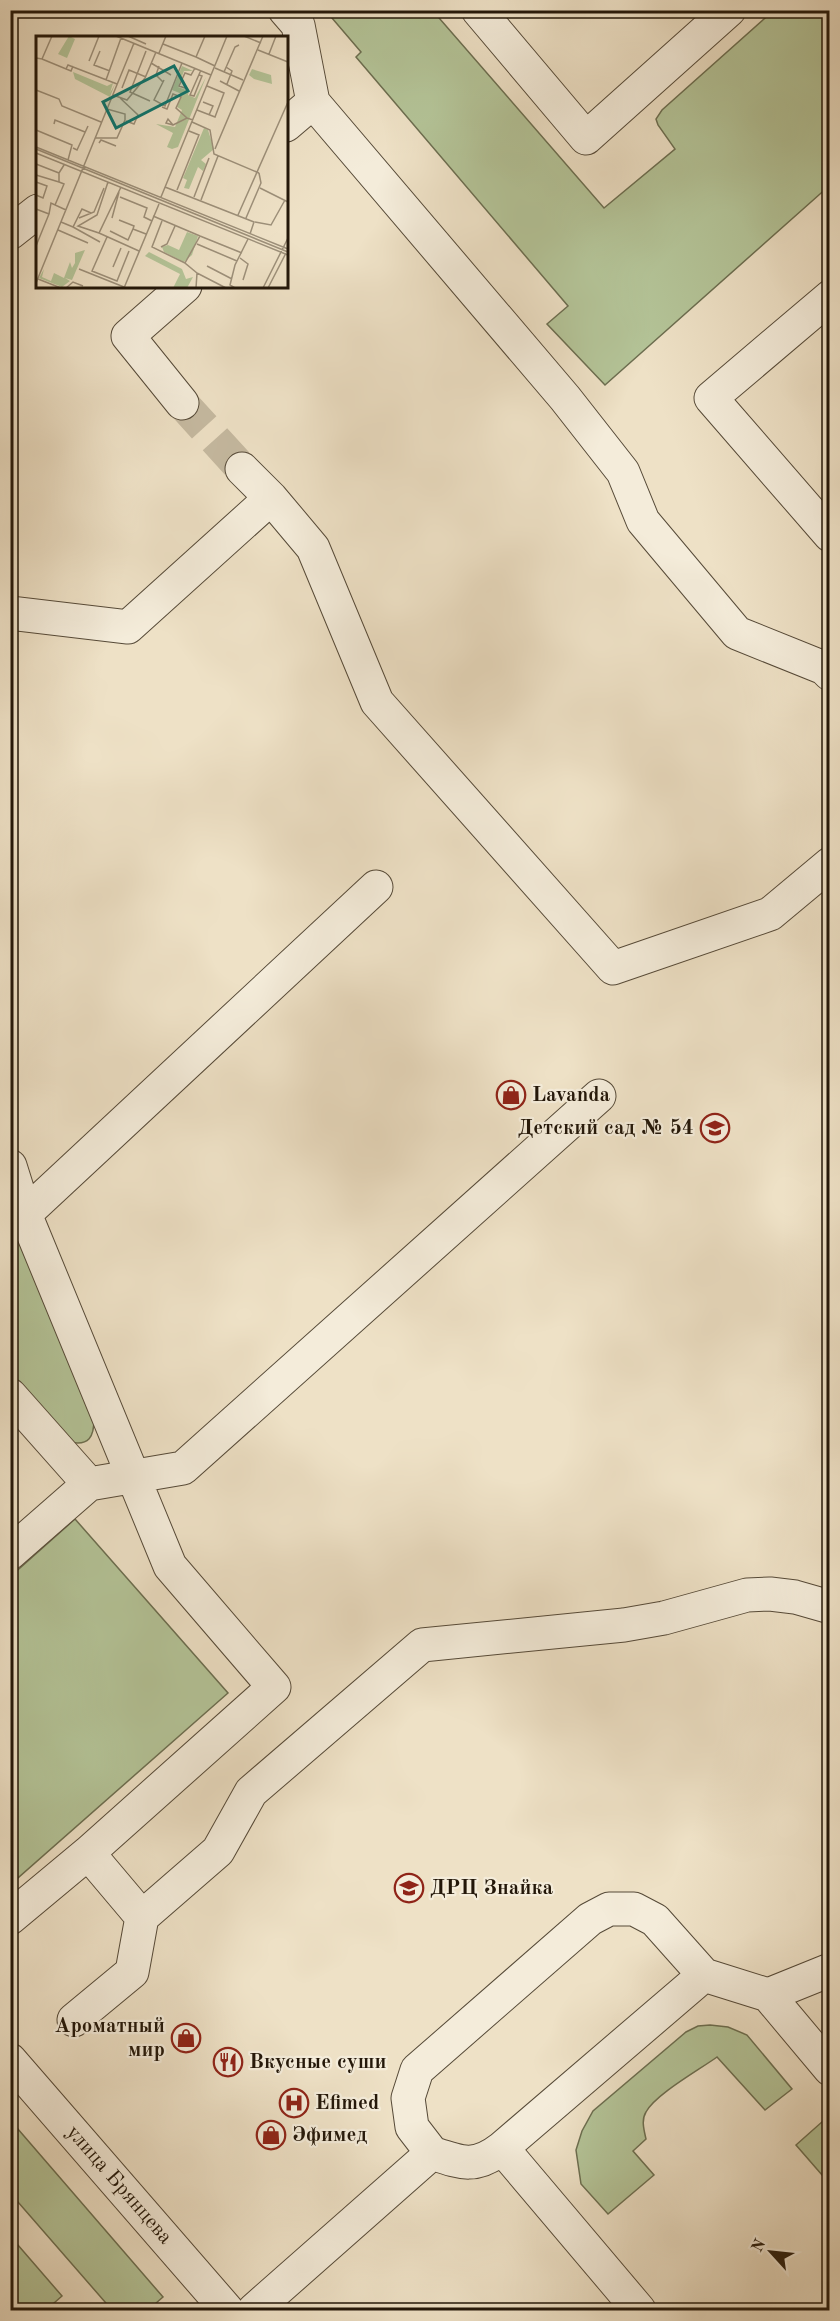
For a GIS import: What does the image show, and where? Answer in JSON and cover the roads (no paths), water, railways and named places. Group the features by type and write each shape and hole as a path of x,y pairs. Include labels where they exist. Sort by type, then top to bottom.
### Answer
{"street":[{"path":"285,10 298,25 314,102 565,398 622,472 643,521 737,633 824,669 830,674"},
{"path":"477,10 586,138 729,10"},
{"path":"288,123 314,102"},
{"path":"10,233 36,213"},
{"path":"182,403 128,336 183,288"},
{"path":"830,297 711,398 830,535"},
{"path":"242,469 271,498 313,548 377,702 613,968 770,914 830,864"},
{"path":"10,613 128,627 271,498"},
{"path":"25,1214 376,887"},
{"path":"10,1553 89,1484 183,1468 599,1096"},
{"path":"10,1166 25,1214 170,1566 274,1687 88,1853 10,1918"},
{"path":"10,1395 89,1484"},
{"path":"74,2020 132,1972 142,1917 218,1851 251,1792 422,1645 624,1625 664,1618 747,1594 770,1594 830,1607"},
{"path":"88,1853 142,1917"},
{"path":"704,1975 488,2159 461,2163 432,2153 412,2127 408,2098 417,2070 590,1919 609,1909 634,1909 655,1920 704,1975 768,1995 830,2070"},
{"path":"768,1995 830,1970"},
{"name":"улица Брянцева","path":"10,2060 227,2310"},
{"path":"502,2148 639,2310"},
{"path":"254,2310 432,2153"}],"tunnel":[{"path":"182,403 242,469"}],"place":[{"name":"Lavanda","path":"511,1095"},
{"name":"Детский сад № 54","path":"715,1128"},
{"name":"ДРЦ Знайка","path":"409,1888"},
{"name":"Ароматный мир","path":"186,2038"},
{"name":"Вкусные суши","path":"228,2062"},
{"name":"Efimed","path":"294,2103"},
{"name":"Эфимед","path":"271,2135"}]}
